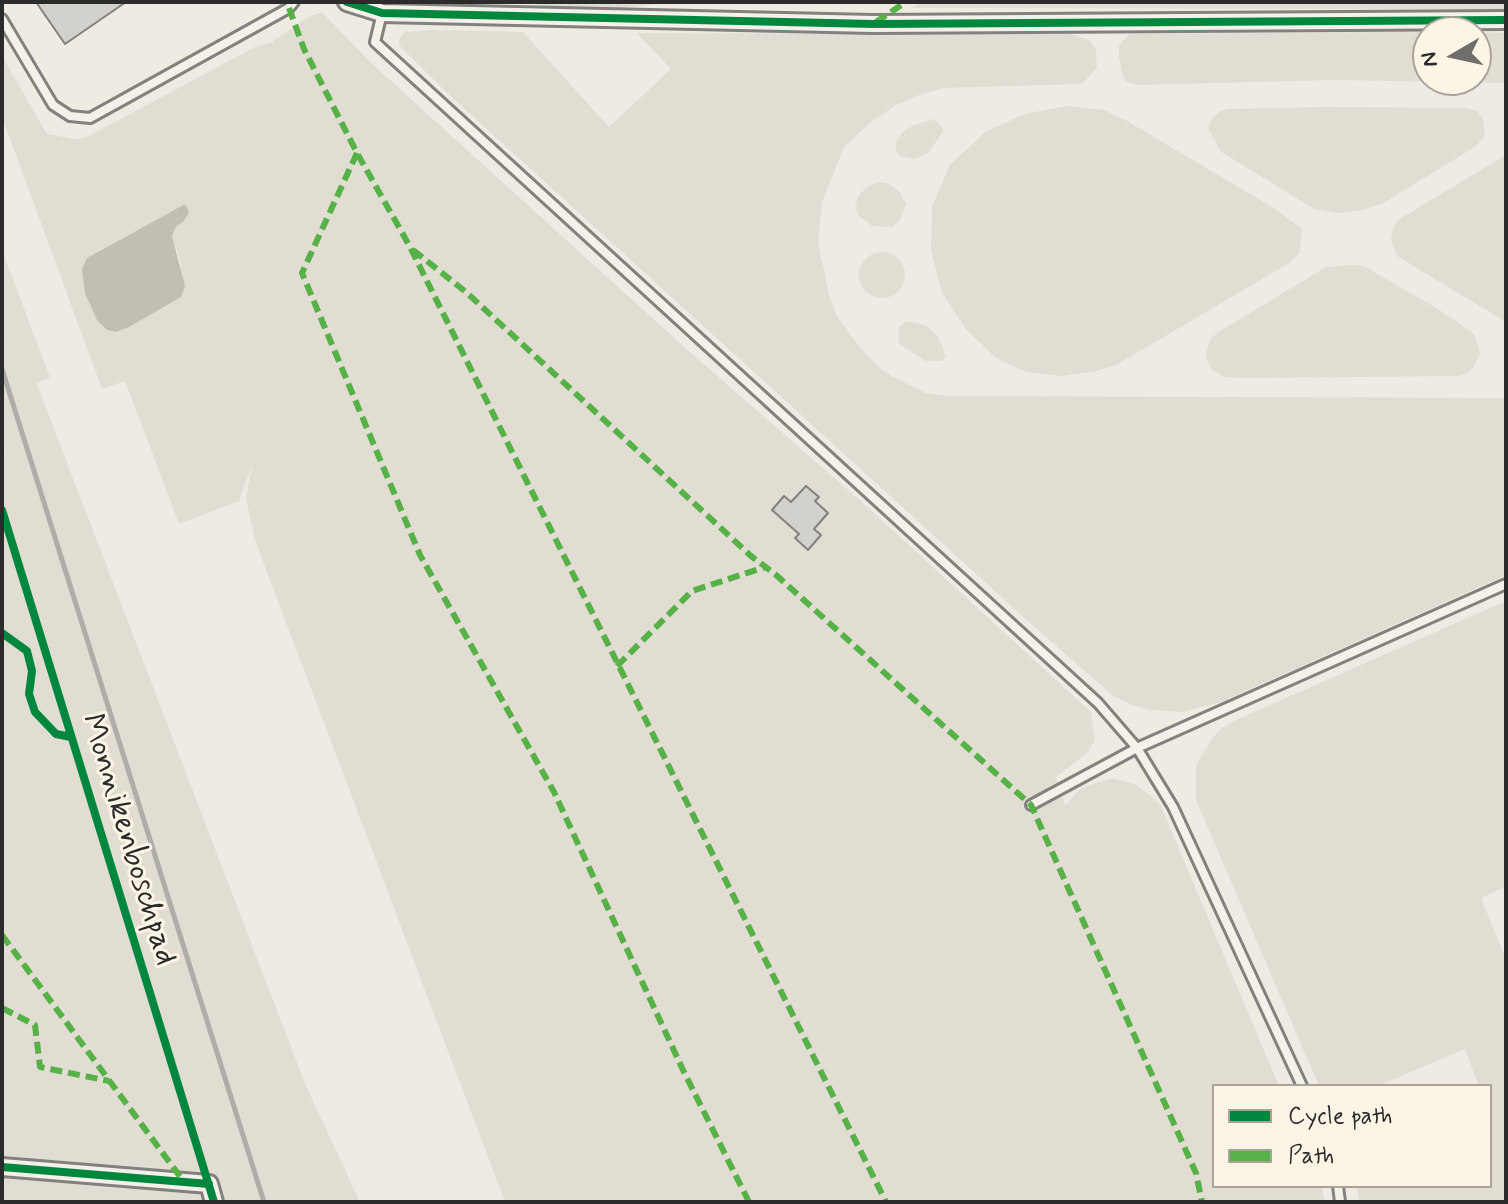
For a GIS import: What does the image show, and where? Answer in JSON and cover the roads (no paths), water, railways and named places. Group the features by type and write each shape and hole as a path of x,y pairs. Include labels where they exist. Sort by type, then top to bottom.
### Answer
{"street":[{"path":"347,2 382,13 873,24 1506,20"},
{"path":"2,1167 209,1184 214,1202"}],"lane":[{"path":"2,19 53,105 70,116 90,118 289,8 294,2"},
{"path":"435,14 449,2"},
{"path":"382,13 375,42 1098,703 1137,748 1173,807 1301,1084"},
{"path":"1031,805 1137,748 1506,584"}],"railway":[{"path":"2,369 264,1202"}]}
